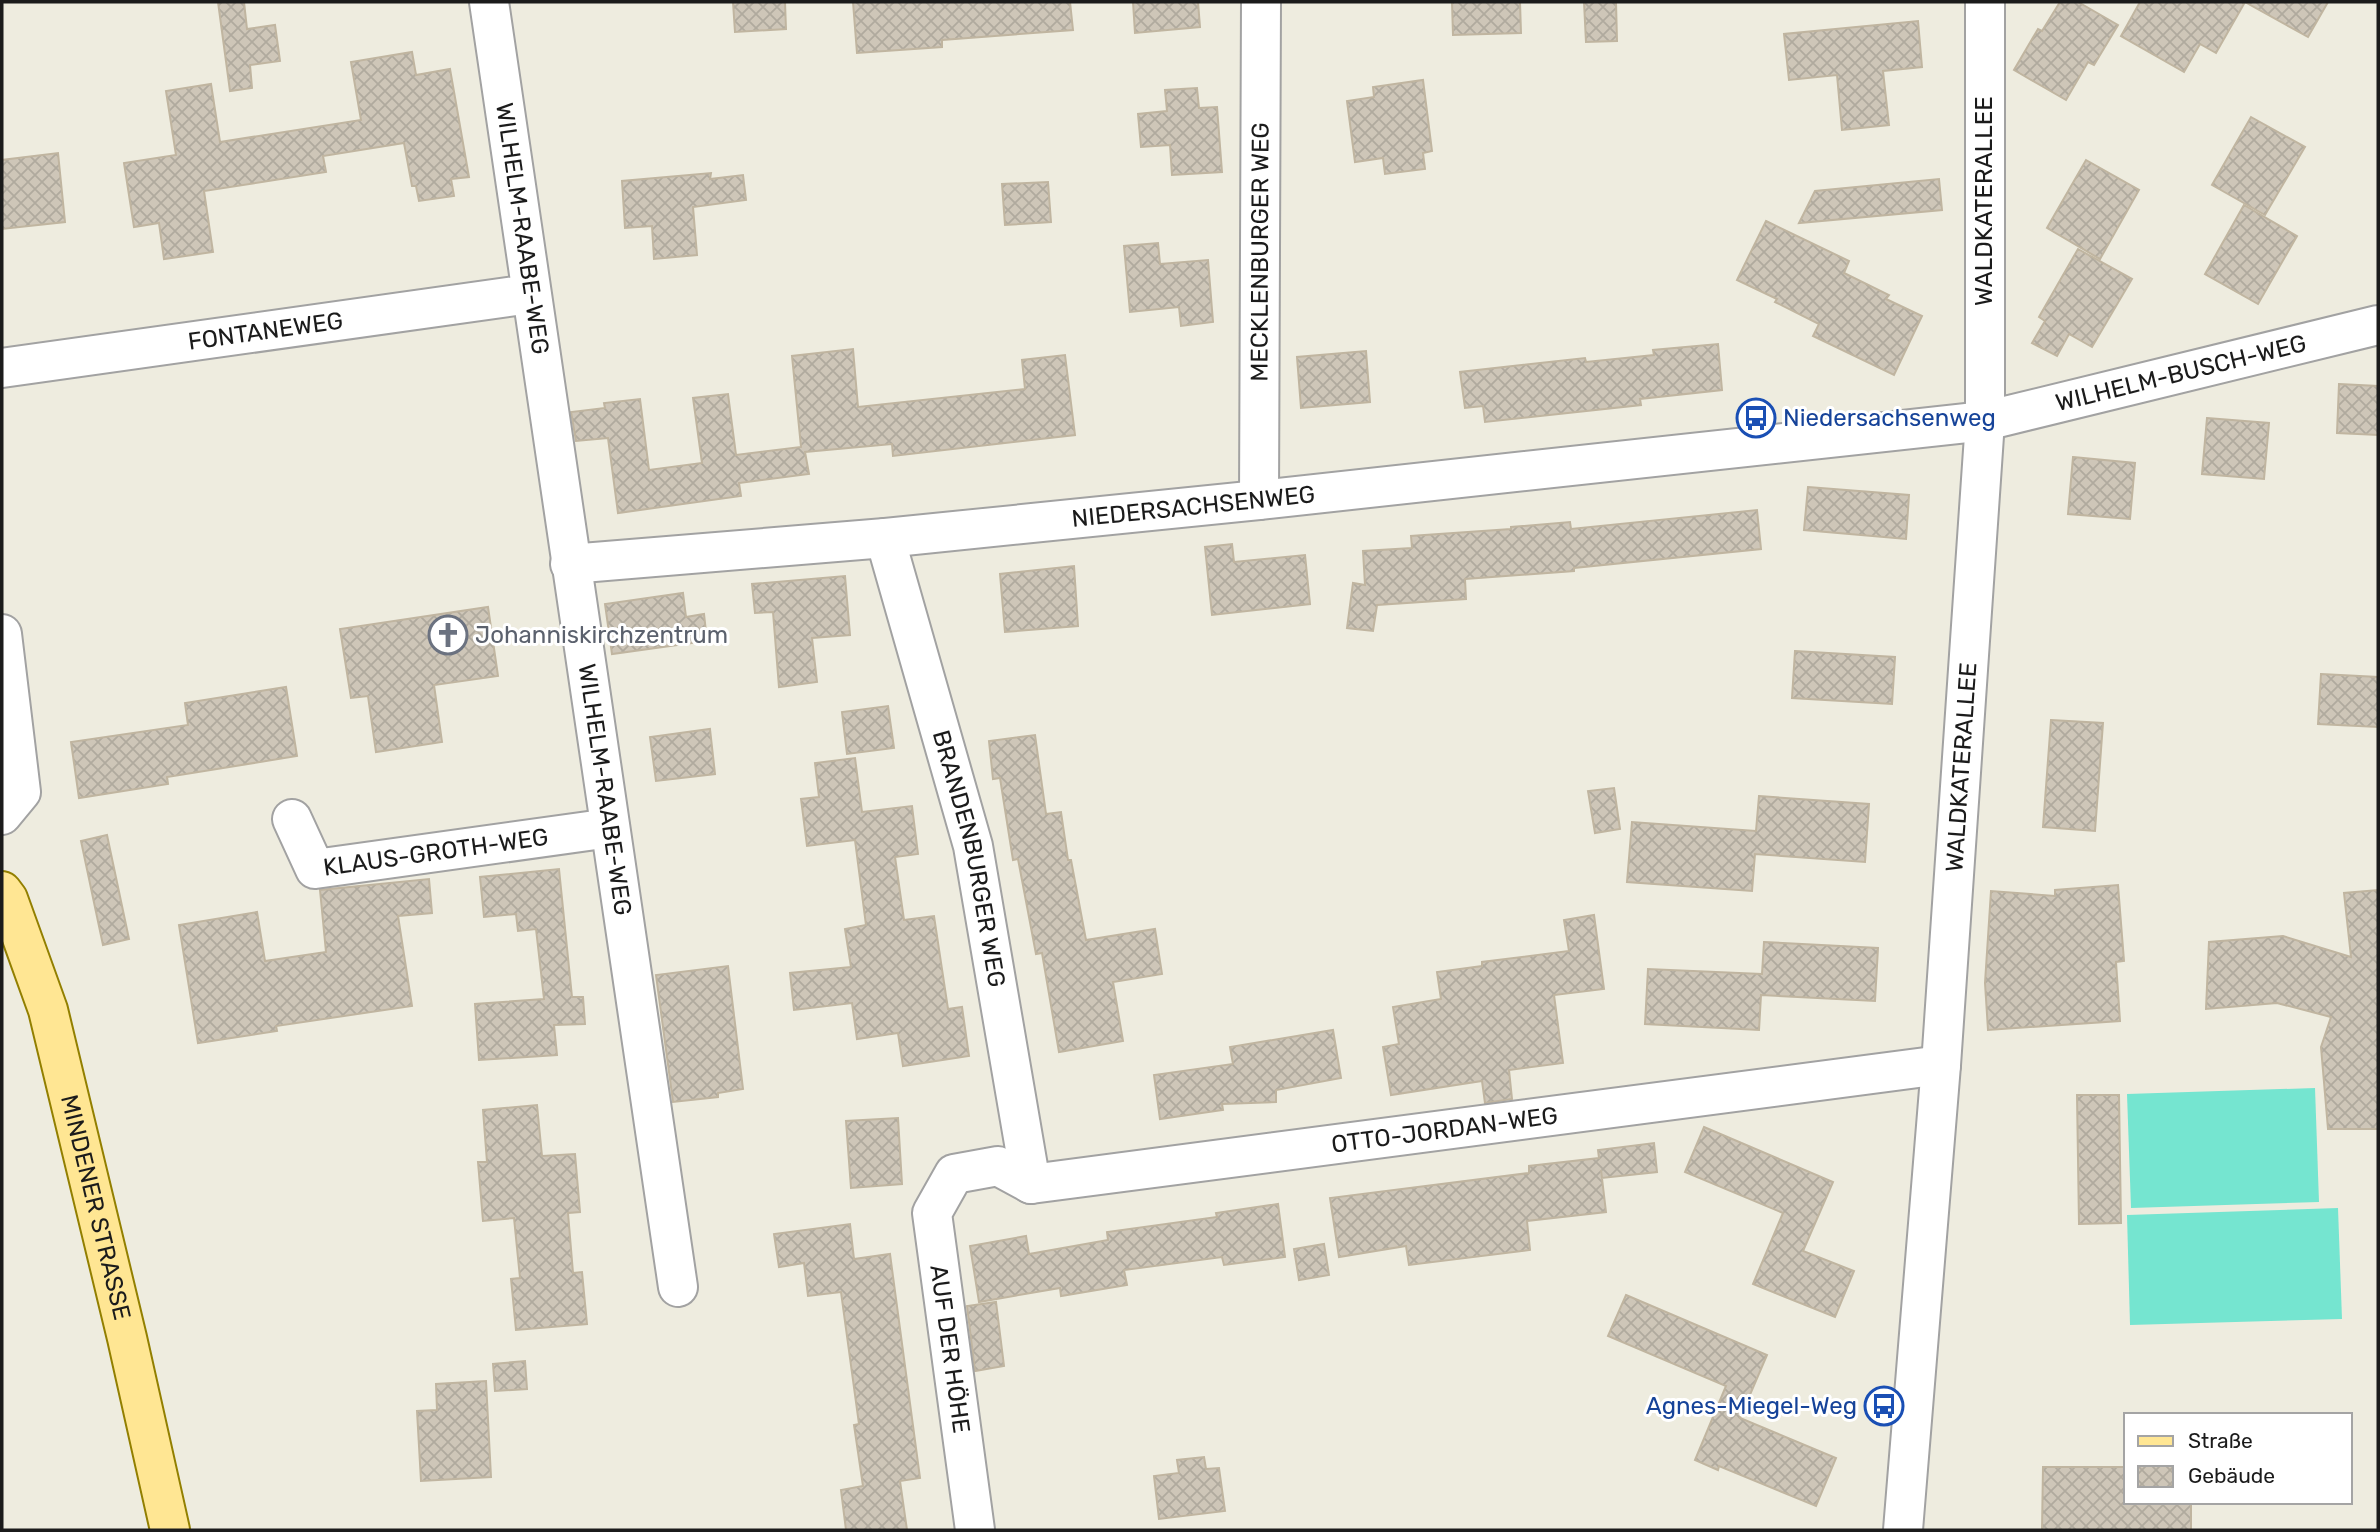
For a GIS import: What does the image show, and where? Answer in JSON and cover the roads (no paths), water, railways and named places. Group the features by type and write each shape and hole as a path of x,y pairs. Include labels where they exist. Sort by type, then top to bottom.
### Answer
{"main road":[{"name":"MINDENER STRASSE","path":"2,891 8,899 31,958 48,1010 170,1530"}],"street":[{"name":"WILHELM-RAABE-WEG","path":"489,2 678,1287"},
{"name":"MECKLENBURGER WEG","path":"1259,500 1261,2"},
{"name":"WALDKATERALLEE","path":"1903,1530 1941,1065 1985,421 1985,2"},
{"name":"FONTANEWEG","path":"2,368 530,294"},
{"name":"WILHELM-BUSCH-WEG","path":"1985,421 2378,325"},
{"name":"NIEDERSACHSENWEG","path":"570,564 885,538 1985,421"},
{"name":"BRANDENBURGER WEG","path":"885,538 973,846 1031,1184"},
{"path":"2,634 21,792 2,815"},
{"name":"KLAUS-GROTH-WEG","path":"292,819 316,869 610,828"},
{"name":"OTTO-JORDAN-WEG","path":"1031,1184 1941,1065"},
{"name":"AUF DER HÖHE","path":"975,1530 932,1213 954,1174 998,1166 1031,1184"}],"place":[{"name":"Niedersachsenweg","path":"1756,418"},
{"name":"Johanniskirchzentrum","path":"448,635"},
{"name":"Agnes-Miegel-Weg","path":"1884,1406"}]}
